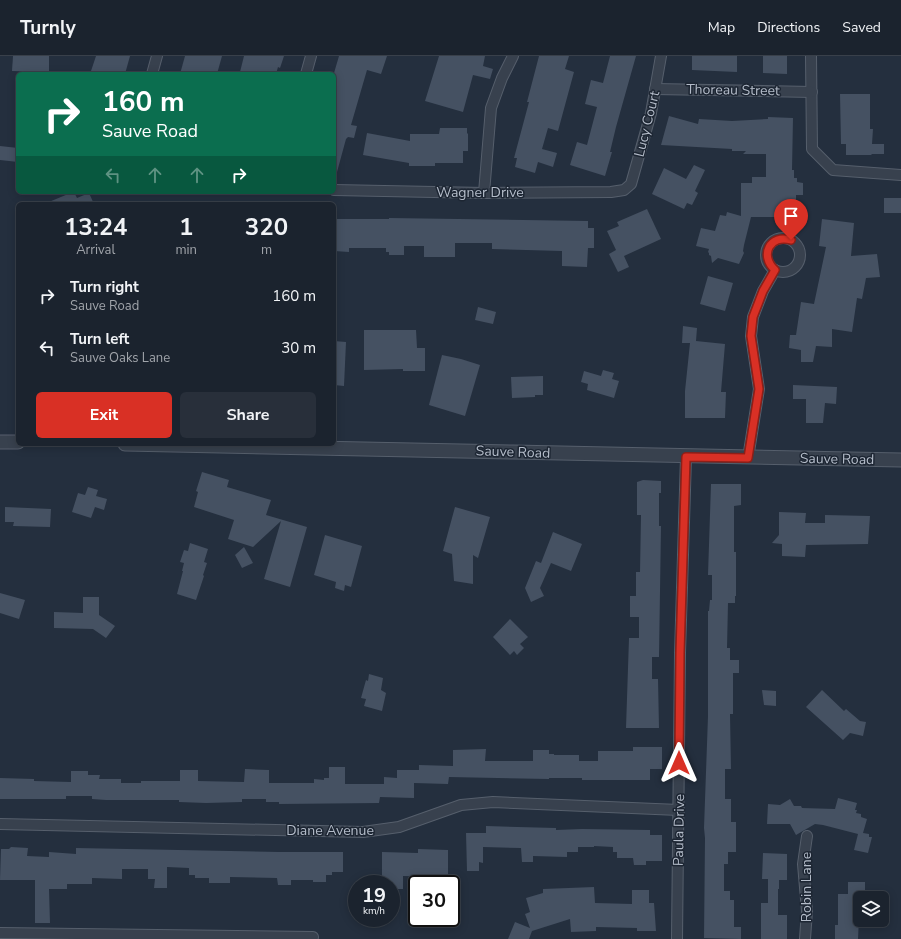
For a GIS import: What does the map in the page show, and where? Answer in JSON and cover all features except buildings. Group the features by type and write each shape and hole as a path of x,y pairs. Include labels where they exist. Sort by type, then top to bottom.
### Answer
{"street":[{"path":"153,72 157,56"},
{"path":"307,72 311,56"},
{"path":"484,192 491,108 502,78 513,56"},
{"name":"Lucy Court","path":"626,188 631,184 651,113 661,56"},
{"path":"811,56 812,149 832,170 901,175"},
{"name":"Thoreau Street","path":"655,89 812,92"},
{"name":"Wagner Drive","path":"336,190 611,192 624,190 626,188"},
{"path":"748,458 759,389 751,336 753,317 763,291 775,270"},
{"path":"0,442 16,442"},
{"name":"Sauve Road","path":"243,446 686,457 901,460"},
{"name":"Paula Drive","path":"677,939 680,653 686,457"},
{"name":"Diane Avenue","path":"0,824 363,832 399,827 461,805 493,802 679,810"},
{"name":"Robin Lane","path":"805,939 807,911 803,864 807,836"},
{"path":"0,933 313,937"}],"route":[{"path":"679,763 680,653 686,457 748,458 759,389 751,336 753,317 763,291 775,270 770,266 768,260 767,252 769,247 772,242 778,239 785,238 791,240"}]}
